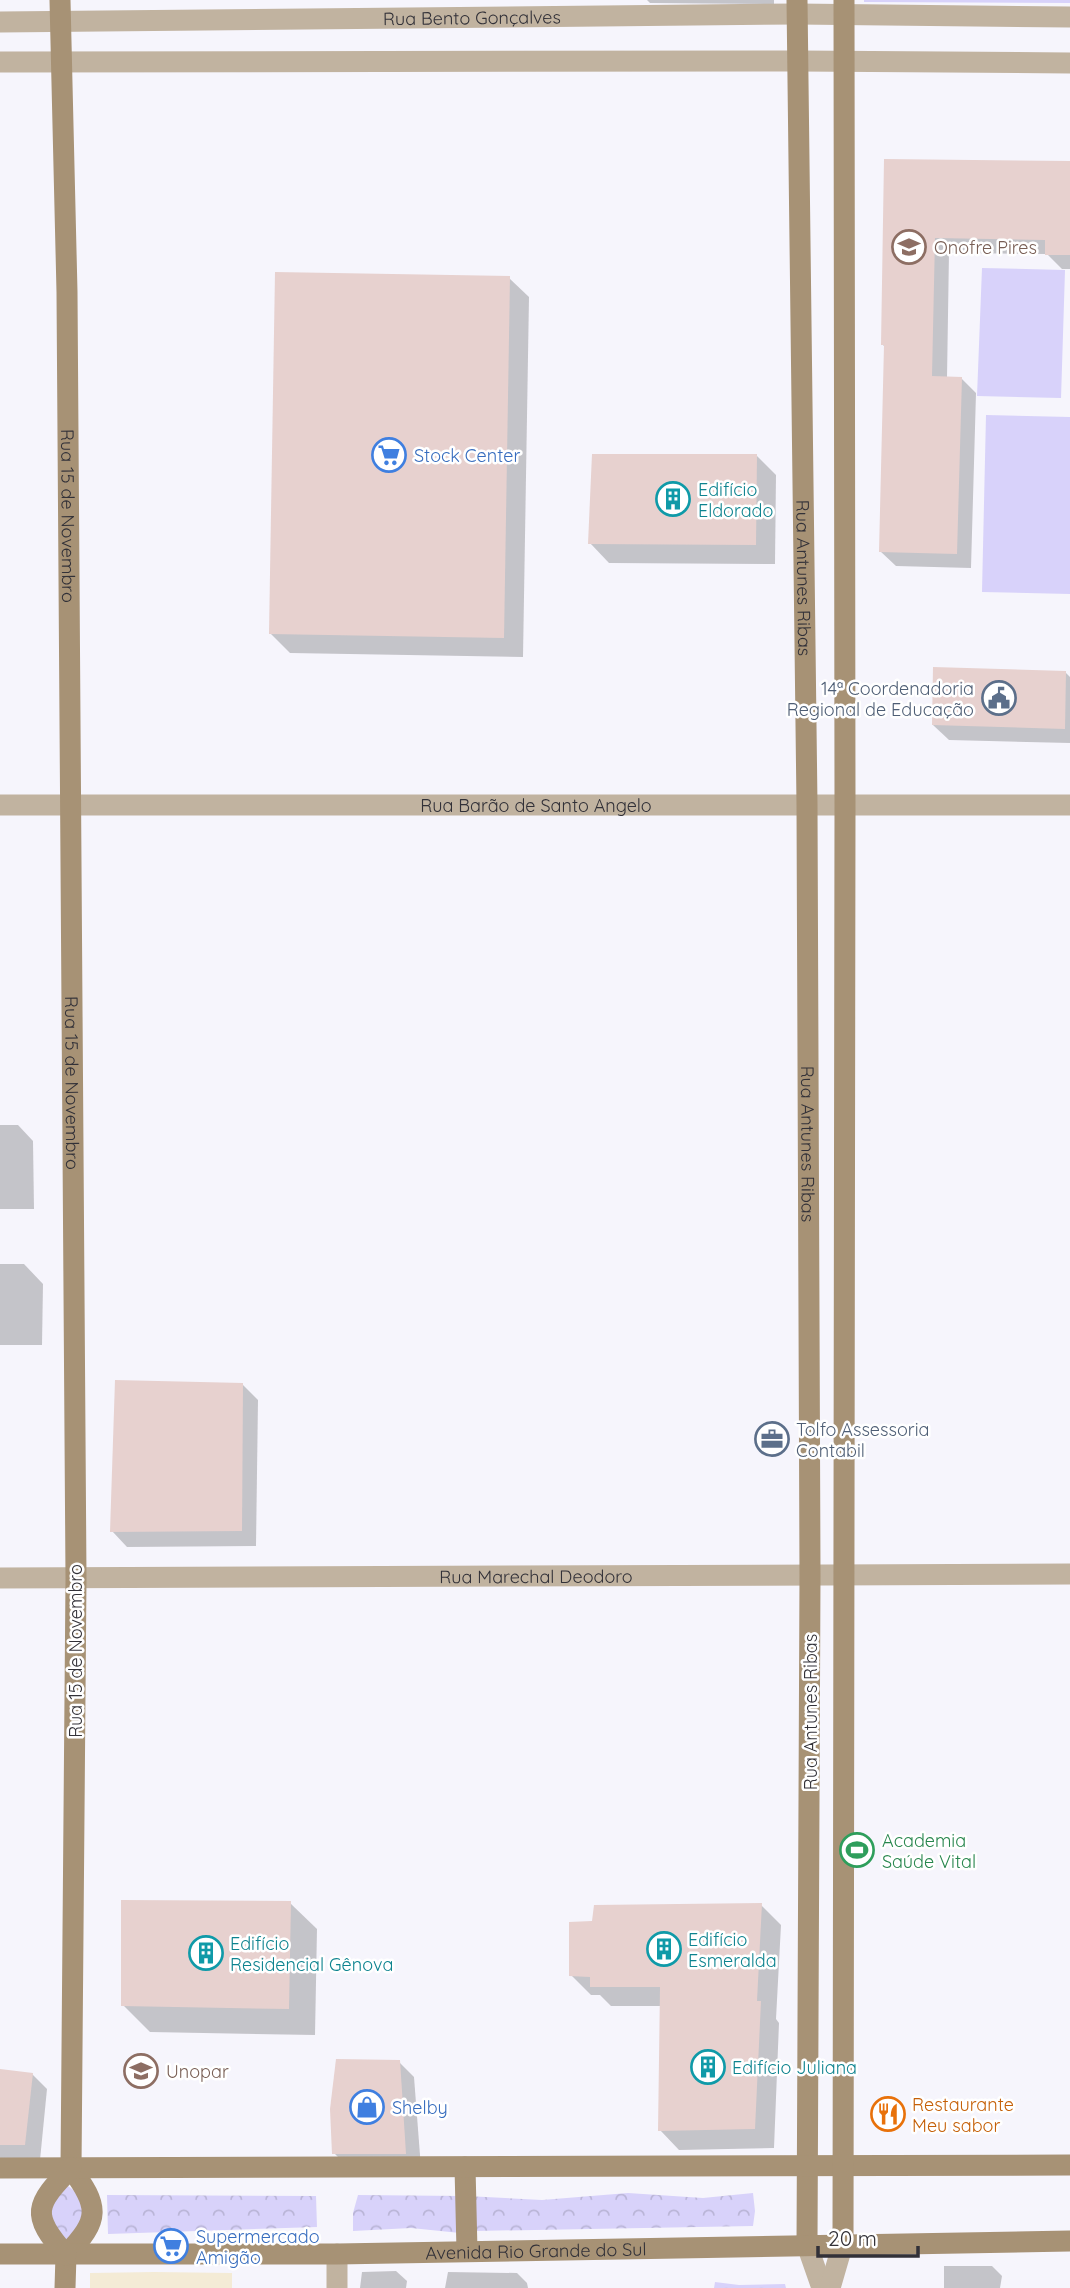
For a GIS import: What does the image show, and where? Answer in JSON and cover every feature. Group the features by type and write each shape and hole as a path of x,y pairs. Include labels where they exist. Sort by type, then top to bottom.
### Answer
{"street":[{"name":"Rua 15 de Novembro","path":"60,0 67,292 76,1578 71,2168"},
{"name":"Rua Bento Gonçalves","path":"0,22 797,7 1070,17"},
{"name":"Rua Antunes Ribas","path":"797,7 807,805 810,1576 807,2245 822,2288"},
{"name":"Rua Antunes Ribas","path":"830,2288 843,2243 844,7"},
{"path":"0,62 1070,63"},
{"name":"Rua Barão de Santo Angelo","path":"0,806 1070,805"},
{"name":"Rua Marechal Deodoro","path":"0,1578 1070,1574"},
{"path":"0,2168 1070,2165"},
{"path":"465,2167 467,2251"},
{"path":"65,2288 66,2255 85,2235 93,2213 89,2193 71,2168"},
{"path":"66,2255 46,2232 41,2211 47,2192 71,2168"},
{"name":"Avenida Rio Grande do Sul","path":"0,2254 337,2254 1070,2241"},
{"path":"337,2254 337,2288"}],"shaded area":[{"path":"90,2273 232,2273 232,2288 90,2288"}],"green space":[{"path":"1070,0 1070,3 864,2"},
{"path":"982,268 1065,270 1061,398 977,396"},
{"path":"986,415 1070,417 1070,594 982,592"},
{"path":"68,2186 81,2198 84,2215 75,2238 66,2241 49,2221 50,2200"},
{"path":"628,2193 703,2198 753,2193 753,2226 474,2231 466,2196 542,2200"},
{"path":"107,2195 316,2196 317,2227 108,2234"},
{"path":"358,2195 461,2196 460,2233 411,2228 353,2231 353,2213"},
{"path":"715,2282 739,2285 785,2284 786,2288 714,2288"}],"building":[{"path":"884,159 1070,161 1070,255 1045,255 1045,240 935,238 932,376 962,377 957,554 879,552 884,345 881,345"},
{"name":"Stock Center","path":"275,272 510,276 504,638 269,634"},
{"name":"Edifício Eldorado","path":"592,454 757,454 756,545 588,544"},
{"name":"14ª Coordenadoria Regional de Educação","path":"933,667 1066,671 1065,729 932,725"},
{"path":"115,1380 243,1383 242,1531 110,1532"},
{"name":"Edifício Residencial Gênova","path":"121,1900 291,1901 289,2009 121,2006"},
{"path":"762,1903 755,2129 658,2131 660,1987 590,1987 590,1977 569,1976 569,1922 592,1921 594,1905"},
{"name":"Shelby","path":"336,2059 400,2060 406,2154 332,2154 330,2109"},
{"path":"0,2069 33,2073 25,2145 0,2145"}],"place":[{"name":"Onofre Pires","path":"909,247"},
{"name":"Stock Center","path":"389,455"},
{"name":"Edifício Eldorado","path":"673,499"},
{"name":"14ª Coordenadoria Regional de Educação","path":"999,698"},
{"name":"Tolfo Assessoria Contabil","path":"772,1439"},
{"name":"Academia Saúde Vital","path":"857,1850"},
{"name":"Edifício Esmeralda","path":"664,1949"},
{"name":"Edifício Residencial Gênova","path":"206,1953"},
{"name":"Edifício Juliana","path":"708,2067"},
{"name":"Unopar","path":"141,2071"},
{"name":"Shelby","path":"367,2107"},
{"name":"Restaurante Meu sabor","path":"888,2114"},
{"name":"Supermercado Amigão","path":"171,2246"}]}
